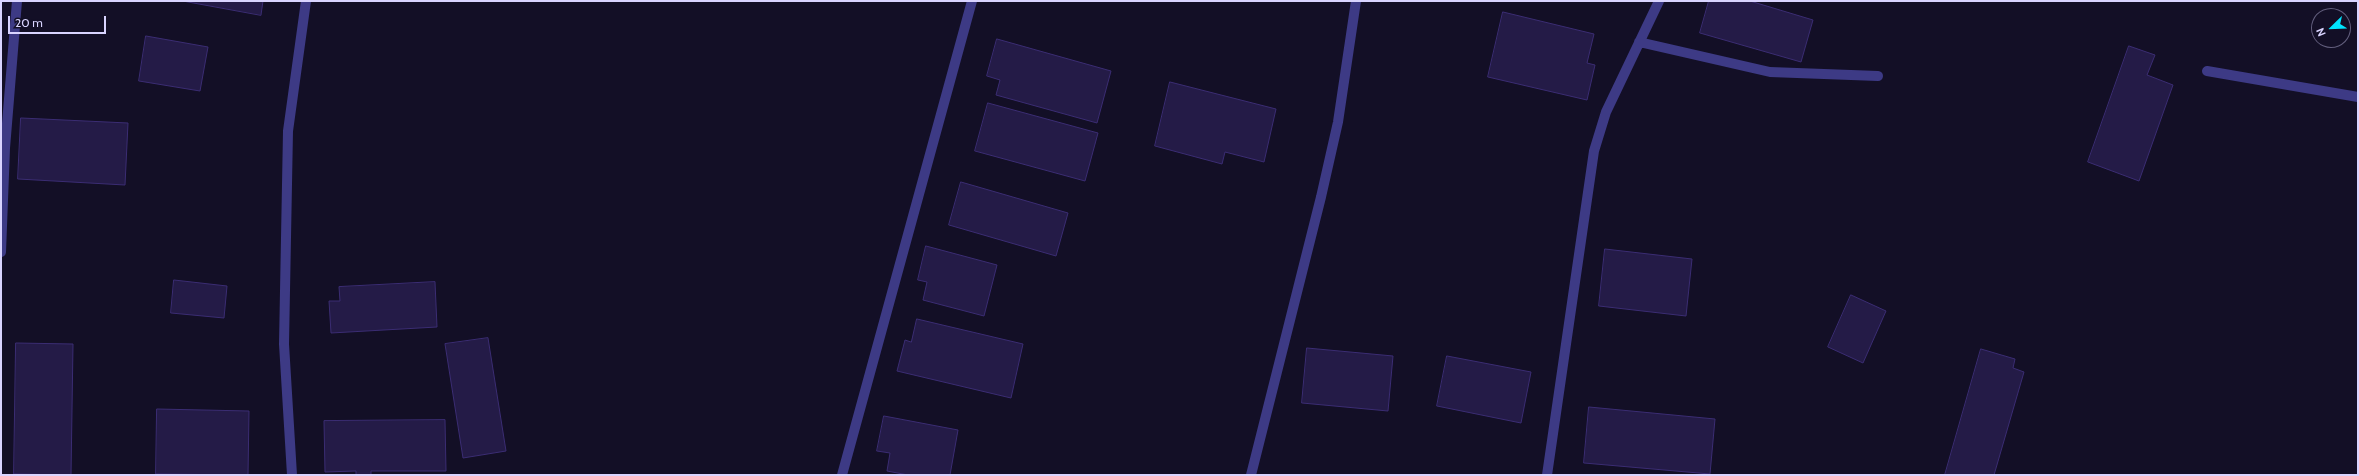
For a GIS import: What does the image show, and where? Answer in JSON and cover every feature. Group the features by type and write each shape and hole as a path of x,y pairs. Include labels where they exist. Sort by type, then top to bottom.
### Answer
{"street":[{"path":"1,252 5,148 17,1"},
{"path":"292,475 284,344 288,131 306,1"},
{"path":"842,475 972,1"},
{"path":"1251,475 1333,144 1356,1"},
{"path":"1548,475 1594,151 1606,112 1659,1"},
{"path":"1639,42 1770,72 1878,76"},
{"path":"2207,71 2358,97"}],"building":[{"path":"183,1 263,1 261,15"},
{"path":"1709,1 1750,1 1813,20 1801,62 1700,33"},
{"path":"1503,12 1594,34 1587,63 1595,65 1587,100 1488,77"},
{"path":"146,36 208,47 200,91 139,81"},
{"path":"997,39 1111,71 1097,123 996,95 1000,80 987,76"},
{"path":"2129,46 2155,55 2147,75 2173,85 2139,181 2088,162"},
{"path":"1170,82 1276,109 1264,162 1225,152 1222,164 1155,146"},
{"path":"988,103 1098,133 1085,181 975,151"},
{"path":"21,118 128,123 125,185 18,179"},
{"path":"961,182 1068,213 1056,256 949,225"},
{"path":"926,246 997,265 984,316 923,300 927,282 918,280"},
{"path":"1605,249 1692,259 1686,316 1599,306"},
{"path":"174,280 227,286 224,318 171,313"},
{"path":"435,282 437,327 331,333 329,301 340,301 339,287"},
{"path":"1851,295 1886,311 1863,363 1828,347"},
{"path":"917,319 1023,344 1011,398 897,371 905,340 911,342"},
{"path":"488,338 506,451 463,458 445,344"},
{"path":"16,343 73,344 71,475 14,474"},
{"path":"1307,348 1393,356 1388,411 1302,403"},
{"path":"1981,349 2015,359 2013,368 2024,372 1994,475 1945,475"},
{"path":"1447,356 1531,372 1521,423 1437,406"},
{"path":"1589,407 1715,419 1710,474 1584,463"},
{"path":"157,409 249,411 248,475 156,474"},
{"path":"884,416 958,430 950,475 908,475 887,471 890,453 877,451"},
{"path":"445,420 446,471 371,471 371,475 356,475 356,471 325,472 324,421"}]}
